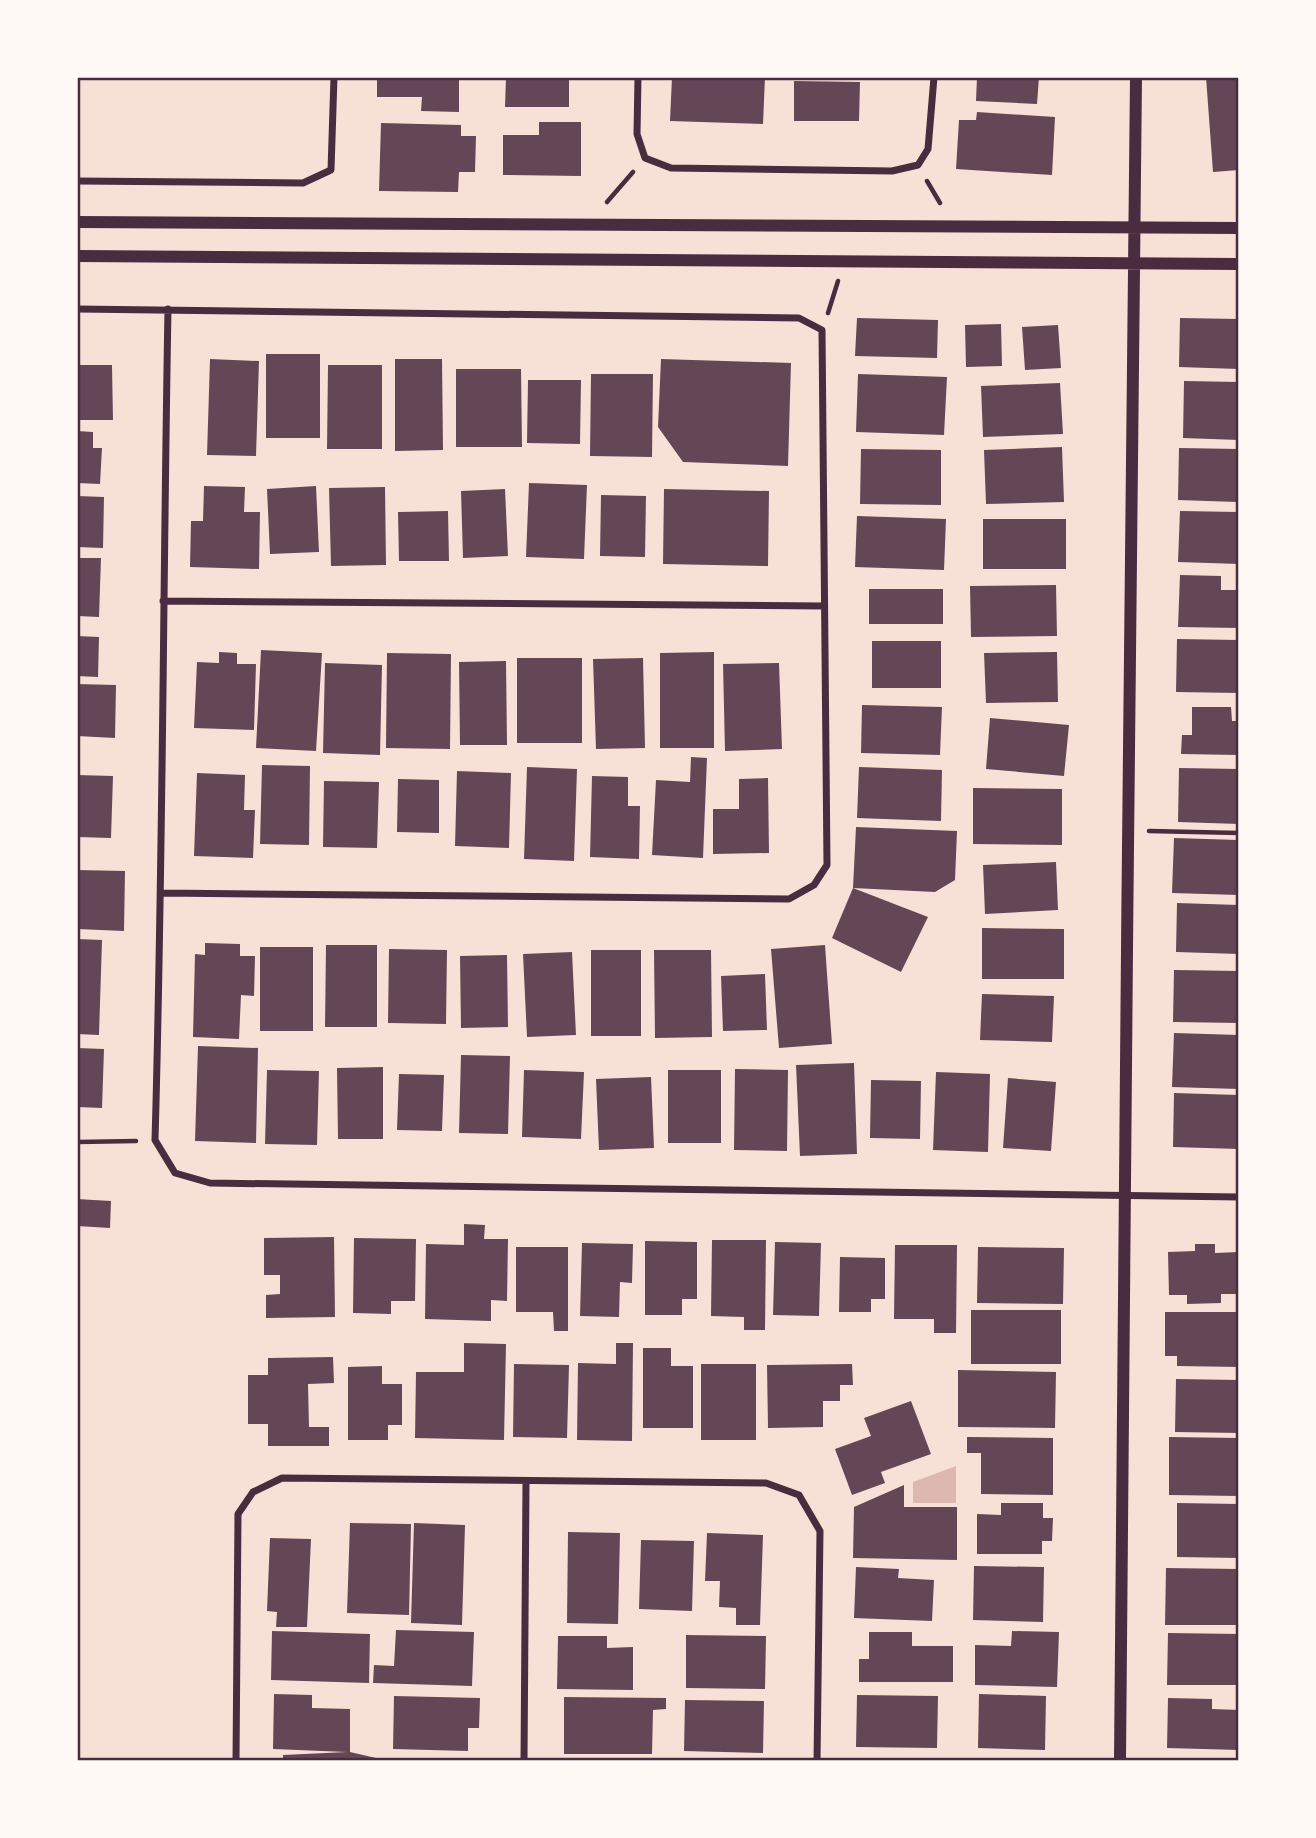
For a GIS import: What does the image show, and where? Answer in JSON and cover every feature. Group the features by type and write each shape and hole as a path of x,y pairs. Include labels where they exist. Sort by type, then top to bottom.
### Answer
{"street":[{"path":"77,181 303,183 331,170 334,77"},
{"path":"638,77 637,134 645,158 671,168 892,171 918,165 928,149 934,77"},
{"path":"1121,1761 1123,1196 1130,831 1136,77"},
{"path":"77,222 1239,228"},
{"path":"77,256 1239,264"},
{"path":"77,309 799,318 822,330 827,865 814,885 789,899 162,893"},
{"path":"169,309 163,601 162,893 155,1140 175,1173 210,1183 1239,1197"},
{"path":"163,601 824,606"},
{"path":"236,1761 238,1514 253,1492 282,1478 766,1483 799,1494 820,1531 817,1761"},
{"path":"524,1761 526,1482"}],"path":[{"path":"588,224 645,158"},
{"path":"918,165 953,225"},
{"path":"822,330 845,261"},
{"path":"1130,831 1239,833"},
{"path":"77,1142 155,1140"}],"shaded area":[{"path":"956,1466 956,1503 913,1503 913,1482"}],"building":[{"path":"377,77 459,77 459,112 421,111 422,97 377,97"},
{"path":"506,77 569,77 569,107 505,107"},
{"path":"672,77 765,77 763,124 670,121"},
{"path":"977,77 1039,77 1037,104 976,101"},
{"path":"1206,77 1239,77 1239,170 1213,172"},
{"path":"794,81 860,82 859,121 794,121"},
{"path":"977,112 1055,117 1052,175 956,169 959,120 976,120"},
{"path":"539,122 581,122 581,176 503,175 503,135 539,135"},
{"path":"381,123 461,125 461,136 476,136 475,172 459,172 458,192 379,191"},
{"path":"857,318 938,320 937,358 855,356"},
{"path":"1180,318 1239,319 1239,369 1179,367"},
{"path":"1001,324 1002,366 966,367 965,325"},
{"path":"1058,325 1061,368 1025,370 1022,327"},
{"path":"266,354 320,354 320,438 266,438"},
{"path":"210,359 259,361 256,456 207,455"},
{"path":"395,359 442,359 443,450 395,451"},
{"path":"661,359 791,363 788,466 683,462 658,427"},
{"path":"77,365 112,365 113,420 77,420"},
{"path":"328,365 382,365 382,449 327,449"},
{"path":"456,369 521,369 522,447 456,447"},
{"path":"591,374 653,374 652,457 590,456"},
{"path":"858,374 947,377 944,435 856,432"},
{"path":"528,380 581,380 580,444 527,443"},
{"path":"1184,381 1239,382 1239,440 1183,438"},
{"path":"1060,383 1063,434 983,437 981,386"},
{"path":"77,431 93,432 93,448 102,448 100,484 77,483"},
{"path":"1062,447 1064,502 986,504 984,450"},
{"path":"1179,448 1238,449 1237,502 1178,500"},
{"path":"861,449 941,450 941,505 860,504"},
{"path":"529,483 587,485 584,559 526,557"},
{"path":"204,486 245,487 244,512 260,512 259,569 190,567 191,521 203,521"},
{"path":"316,486 319,552 270,554 267,489"},
{"path":"385,487 386,565 331,566 329,488"},
{"path":"505,489 508,556 463,558 461,491"},
{"path":"664,489 769,491 768,566 663,564"},
{"path":"601,495 646,496 645,557 600,556"},
{"path":"77,496 104,497 103,548 77,547"},
{"path":"448,511 449,561 399,561 398,512"},
{"path":"1180,511 1239,512 1239,564 1178,562"},
{"path":"857,516 946,519 944,570 855,567"},
{"path":"983,519 1066,519 1066,569 983,569"},
{"path":"77,558 101,558 99,617 77,616"},
{"path":"1180,575 1221,576 1221,590 1239,590 1239,628 1178,627"},
{"path":"1056,585 1057,636 971,637 970,586"},
{"path":"869,589 943,589 943,624 869,624"},
{"path":"77,636 99,637 98,677 77,676"},
{"path":"1177,639 1239,640 1239,693 1176,692"},
{"path":"872,641 941,641 941,688 872,688"},
{"path":"261,650 322,653 316,751 256,748"},
{"path":"219,652 237,653 237,664 256,664 254,730 194,728 197,662 219,663"},
{"path":"714,652 714,748 660,748 660,653"},
{"path":"1057,652 1058,702 986,703 984,653"},
{"path":"387,653 451,654 450,749 386,748"},
{"path":"517,658 582,658 582,743 517,743"},
{"path":"643,658 645,748 596,749 593,659"},
{"path":"506,661 507,745 460,745 459,662"},
{"path":"325,663 382,665 380,755 323,753"},
{"path":"779,663 782,749 725,751 723,664"},
{"path":"77,684 116,685 115,738 77,736"},
{"path":"862,705 942,707 940,755 861,753"},
{"path":"1192,707 1231,707 1232,721 1239,721 1239,755 1181,754 1182,735 1192,735"},
{"path":"990,718 1069,725 1064,776 986,769"},
{"path":"691,757 707,758 703,858 652,855 656,780 690,782"},
{"path":"262,765 310,766 309,845 260,844"},
{"path":"527,767 577,769 574,861 524,859"},
{"path":"859,767 942,770 941,821 857,818"},
{"path":"1179,768 1239,769 1239,824 1178,822"},
{"path":"457,771 511,773 509,848 455,846"},
{"path":"197,773 245,775 244,810 255,810 253,858 194,856"},
{"path":"77,775 113,776 111,838 77,837"},
{"path":"592,776 628,777 628,806 640,806 639,859 590,857"},
{"path":"768,778 769,853 713,854 713,809 739,809 739,779"},
{"path":"398,779 439,780 439,833 397,832"},
{"path":"324,781 379,782 377,848 323,847"},
{"path":"973,788 1062,789 1062,845 973,844"},
{"path":"856,827 957,831 955,880 935,892 853,888"},
{"path":"1174,838 1239,840 1239,895 1172,893"},
{"path":"1056,862 1058,910 985,914 983,865"},
{"path":"77,870 125,871 124,931 77,929"},
{"path":"853,888 928,917 901,972 832,938"},
{"path":"1177,903 1239,905 1239,954 1176,952"},
{"path":"982,928 1064,929 1064,979 982,979"},
{"path":"77,939 102,940 99,1035 77,1034"},
{"path":"205,943 240,944 240,956 255,956 254,996 241,995 239,1039 193,1037 195,954 205,955"},
{"path":"326,945 377,945 377,1027 325,1027"},
{"path":"825,945 832,1044 779,1048 771,949"},
{"path":"260,947 313,947 313,1031 260,1031"},
{"path":"389,949 447,950 446,1024 388,1023"},
{"path":"591,950 641,950 641,1036 591,1036"},
{"path":"654,950 711,950 712,1037 655,1038"},
{"path":"572,952 576,1035 527,1037 523,954"},
{"path":"507,955 508,1027 461,1028 460,956"},
{"path":"1174,970 1239,971 1239,1023 1173,1022"},
{"path":"765,974 767,1030 723,1031 721,976"},
{"path":"982,994 1054,996 1052,1042 980,1040"},
{"path":"1174,1033 1239,1035 1239,1089 1172,1087"},
{"path":"198,1046 258,1048 256,1143 195,1141"},
{"path":"77,1048 104,1049 102,1108 77,1107"},
{"path":"461,1055 510,1056 508,1134 459,1133"},
{"path":"854,1063 857,1154 800,1156 796,1065"},
{"path":"383,1067 383,1139 338,1139 337,1068"},
{"path":"735,1069 788,1070 787,1151 734,1150"},
{"path":"267,1070 319,1071 317,1145 265,1144"},
{"path":"524,1070 584,1072 581,1139 522,1137"},
{"path":"668,1070 721,1070 721,1143 668,1143"},
{"path":"936,1072 990,1074 988,1152 933,1150"},
{"path":"399,1074 444,1075 442,1131 397,1130"},
{"path":"651,1077 654,1148 599,1150 596,1079"},
{"path":"1008,1078 1056,1082 1051,1151 1003,1148"},
{"path":"871,1080 921,1081 920,1139 870,1138"},
{"path":"1174,1093 1239,1095 1239,1149 1173,1147"},
{"path":"77,1199 111,1201 110,1228 77,1226"},
{"path":"464,1224 485,1225 484,1239 508,1239 507,1301 491,1300 491,1321 425,1319 426,1244 464,1245"},
{"path":"334,1237 335,1317 266,1318 266,1295 280,1294 280,1275 264,1275 264,1238"},
{"path":"354,1238 416,1239 415,1301 391,1301 391,1314 353,1313"},
{"path":"712,1240 766,1240 765,1330 744,1330 744,1317 711,1316"},
{"path":"645,1241 697,1242 697,1299 682,1299 682,1315 645,1315"},
{"path":"775,1242 821,1243 819,1316 773,1315"},
{"path":"582,1243 633,1244 632,1283 620,1282 619,1317 580,1316"},
{"path":"1195,1244 1215,1244 1215,1253 1239,1252 1239,1294 1221,1294 1221,1303 1187,1304 1187,1295 1169,1295 1168,1252 1195,1251"},
{"path":"895,1245 957,1245 956,1333 934,1333 934,1319 894,1319"},
{"path":"516,1247 568,1247 568,1331 554,1331 553,1312 516,1312"},
{"path":"978,1247 1064,1248 1063,1304 977,1303"},
{"path":"840,1257 885,1258 885,1299 871,1299 871,1312 839,1312"},
{"path":"971,1310 1061,1310 1061,1364 971,1364"},
{"path":"1165,1312 1239,1312 1239,1367 1177,1366 1177,1356 1165,1356"},
{"path":"464,1343 506,1344 504,1440 415,1438 416,1372 464,1372"},
{"path":"616,1343 633,1343 632,1441 577,1440 578,1363 616,1364"},
{"path":"643,1348 671,1348 671,1366 693,1366 693,1428 643,1428"},
{"path":"333,1357 334,1383 308,1384 309,1427 329,1427 329,1446 268,1446 268,1424 248,1424 248,1375 268,1375 268,1358"},
{"path":"514,1364 569,1365 567,1438 513,1437"},
{"path":"701,1364 756,1364 756,1440 701,1440"},
{"path":"852,1364 853,1385 840,1385 840,1401 823,1401 823,1427 768,1428 767,1365"},
{"path":"382,1366 382,1384 402,1384 402,1425 388,1425 388,1440 348,1440 348,1367"},
{"path":"958,1370 1056,1372 1055,1428 958,1427"},
{"path":"1176,1379 1239,1380 1239,1433 1175,1432"},
{"path":"911,1401 931,1454 881,1472 885,1483 852,1495 835,1449 871,1436 864,1418"},
{"path":"967,1437 1053,1438 1053,1495 981,1494 981,1453 967,1453"},
{"path":"1169,1437 1239,1438 1239,1496 1169,1495"},
{"path":"904,1485 904,1507 957,1507 957,1560 853,1558 854,1507"},
{"path":"1001,1503 1043,1503 1043,1518 1053,1518 1052,1541 1042,1541 1042,1554 977,1554 977,1514 1001,1515"},
{"path":"1177,1503 1239,1504 1239,1558 1177,1557"},
{"path":"350,1523 411,1524 409,1615 347,1613"},
{"path":"414,1523 465,1525 462,1625 411,1623"},
{"path":"568,1532 620,1533 618,1624 567,1623"},
{"path":"707,1533 763,1535 760,1625 736,1625 736,1608 719,1607 720,1581 705,1581"},
{"path":"270,1538 311,1539 307,1627 276,1627 277,1612 267,1611"},
{"path":"641,1540 694,1541 692,1611 639,1609"},
{"path":"974,1566 1044,1567 1043,1622 973,1620"},
{"path":"856,1567 899,1569 898,1578 934,1580 932,1621 854,1618"},
{"path":"1166,1568 1239,1569 1239,1625 1165,1625"},
{"path":"396,1630 474,1632 472,1686 373,1683 374,1665 394,1666"},
{"path":"272,1631 370,1634 369,1683 271,1680"},
{"path":"1012,1631 1059,1632 1057,1687 975,1685 975,1645 1011,1646"},
{"path":"869,1632 912,1632 912,1646 953,1646 953,1682 859,1682 859,1659 869,1659"},
{"path":"1168,1633 1239,1634 1239,1685 1167,1685"},
{"path":"686,1635 766,1636 765,1689 686,1688"},
{"path":"558,1636 607,1636 607,1648 633,1647 633,1690 557,1689"},
{"path":"274,1694 312,1695 312,1708 350,1709 350,1752 376,1758 376,1761 283,1761 283,1755 347,1752 273,1749"},
{"path":"979,1694 1046,1696 1045,1750 978,1748"},
{"path":"857,1695 938,1696 937,1748 856,1747"},
{"path":"394,1696 480,1698 479,1728 468,1728 468,1751 393,1749"},
{"path":"564,1697 666,1698 666,1709 653,1710 652,1754 564,1754"},
{"path":"1168,1698 1212,1699 1212,1709 1239,1710 1239,1750 1167,1748"},
{"path":"685,1700 764,1701 763,1753 684,1751"}]}
